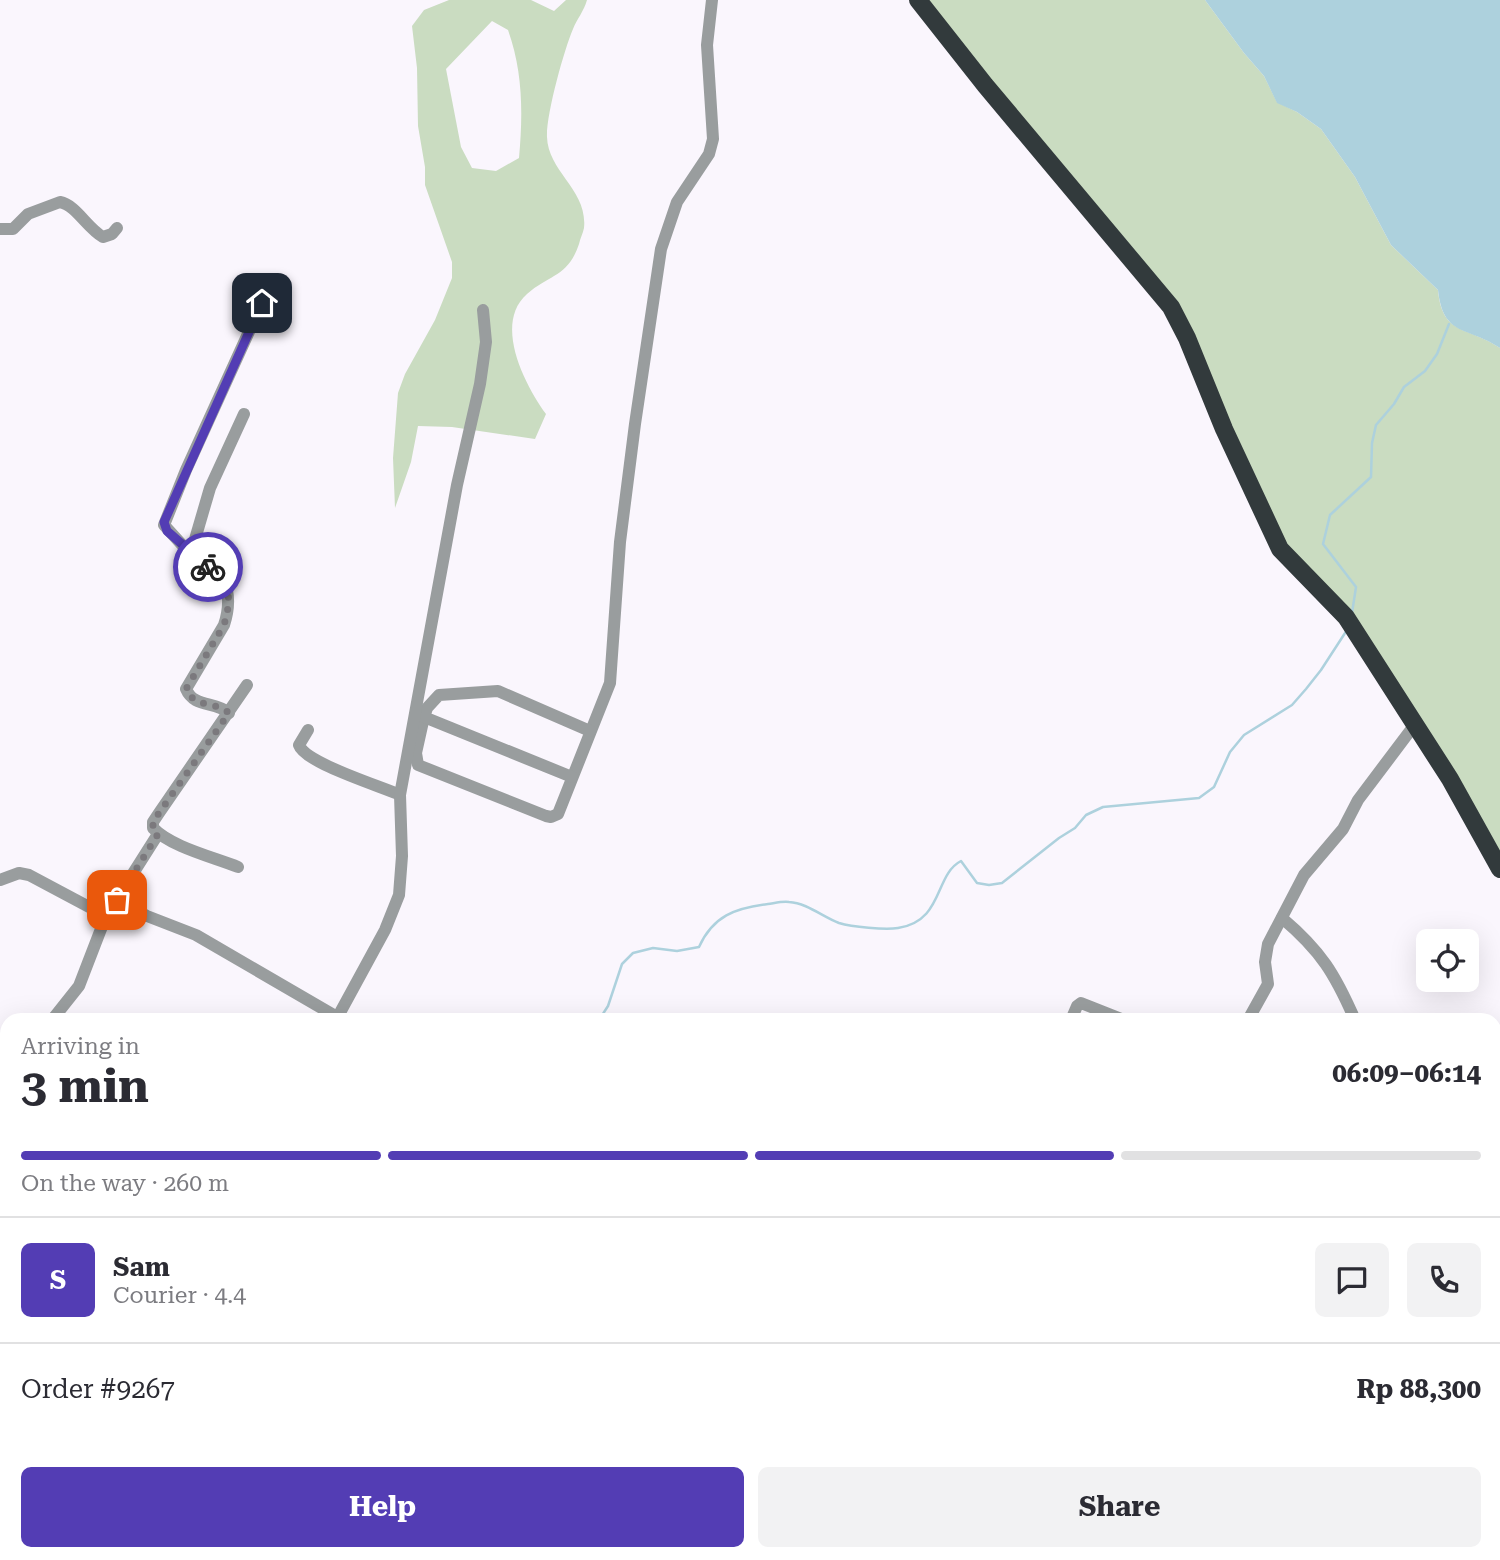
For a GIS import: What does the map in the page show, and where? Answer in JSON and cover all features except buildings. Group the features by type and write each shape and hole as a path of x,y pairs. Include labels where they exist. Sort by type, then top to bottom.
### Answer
{"highway":[{"path":"918,0 985,85 1171,307 1277,545 1349,622 1416,723 1476,822 1500,869"}],"street":[{"path":"590,732 498,691 439,695 427,708 416,753 418,765 551,817 558,814 606,696 611,673 620,541 657,266 677,202 709,154 713,139 708,45 712,0"},
{"path":"0,229 13,229 28,214 60,202 69,206 93,232 103,237 112,234 117,228"},
{"path":"229,713 224,709 197,702 187,694 188,683 224,625 228,604 227,587 224,580 167,531 164,522 262,303"},
{"path":"340,1013 385,930 399,895 402,856 400,795 457,485 480,384 486,342 483,310"},
{"path":"191,553 211,488 244,414"},
{"path":"238,867 158,834 153,828 153,822 247,685"},
{"path":"424,717 572,778"},
{"path":"1252,1013 1268,984 1266,951 1304,875 1343,829 1358,800 1416,723"},
{"path":"308,730 299,745 306,755 333,769 400,795"},
{"path":"58,1013 79,986 106,916 158,834"},
{"path":"0,880 19,873 29,875 106,916"},
{"path":"117,900 147,916 196,935 329,1013"},
{"path":"1282,918 1323,958 1351,1013"},
{"path":"1074,1013 1081,1003 1106,1013"}],"green space":[{"path":"449,0 531,0 554,11 566,0 587,0 573,29 561,67 547,127 549,149 580,203 584,228 575,255 569,263 558,274 527,294 517,307 513,321 513,338 522,371 546,414 535,439 452,427 418,426 411,462 395,508 393,458 398,393 405,374 435,320 452,278 452,262 425,185 425,167 418,126 417,68 412,26 424,10","holes":["492,21 508,30 517,62 521,93 519,158 496,171 472,168 461,147 446,69"]},
{"path":"923,0 1205,0 1264,76 1277,102 1321,129 1355,177 1391,245 1438,290 1440,305 1451,323 1500,348 1500,861 1453,777 1287,552 1182,317"}],"water":[{"path":"1205,0 1500,0 1500,348 1458,328 1445,316 1438,290 1391,245 1355,177 1321,129 1297,112 1277,103 1264,76"}],"waterway":[{"path":"1352,613 1356,587 1323,544 1330,515 1371,477 1372,443 1376,425 1404,387 1425,371 1437,354 1449,324"},
{"path":"604,1013 622,964 633,953 653,948 677,951 699,947 711,928 735,911 787,902 802,905 845,924 898,928 913,924 923,917 946,876 961,861 977,883 1002,883 1075,828 1086,815 1103,807 1199,798 1214,787 1230,752 1244,735 1292,705 1321,670 1347,630"}],"way so far":[{"path":"117,900 158,834 153,828 153,822 229,713 224,709 197,702 187,694 186,689 224,625 227,615 227,587 224,580 208,567"}],"route":[{"path":"208,567 167,531 164,522 262,303"}]}
